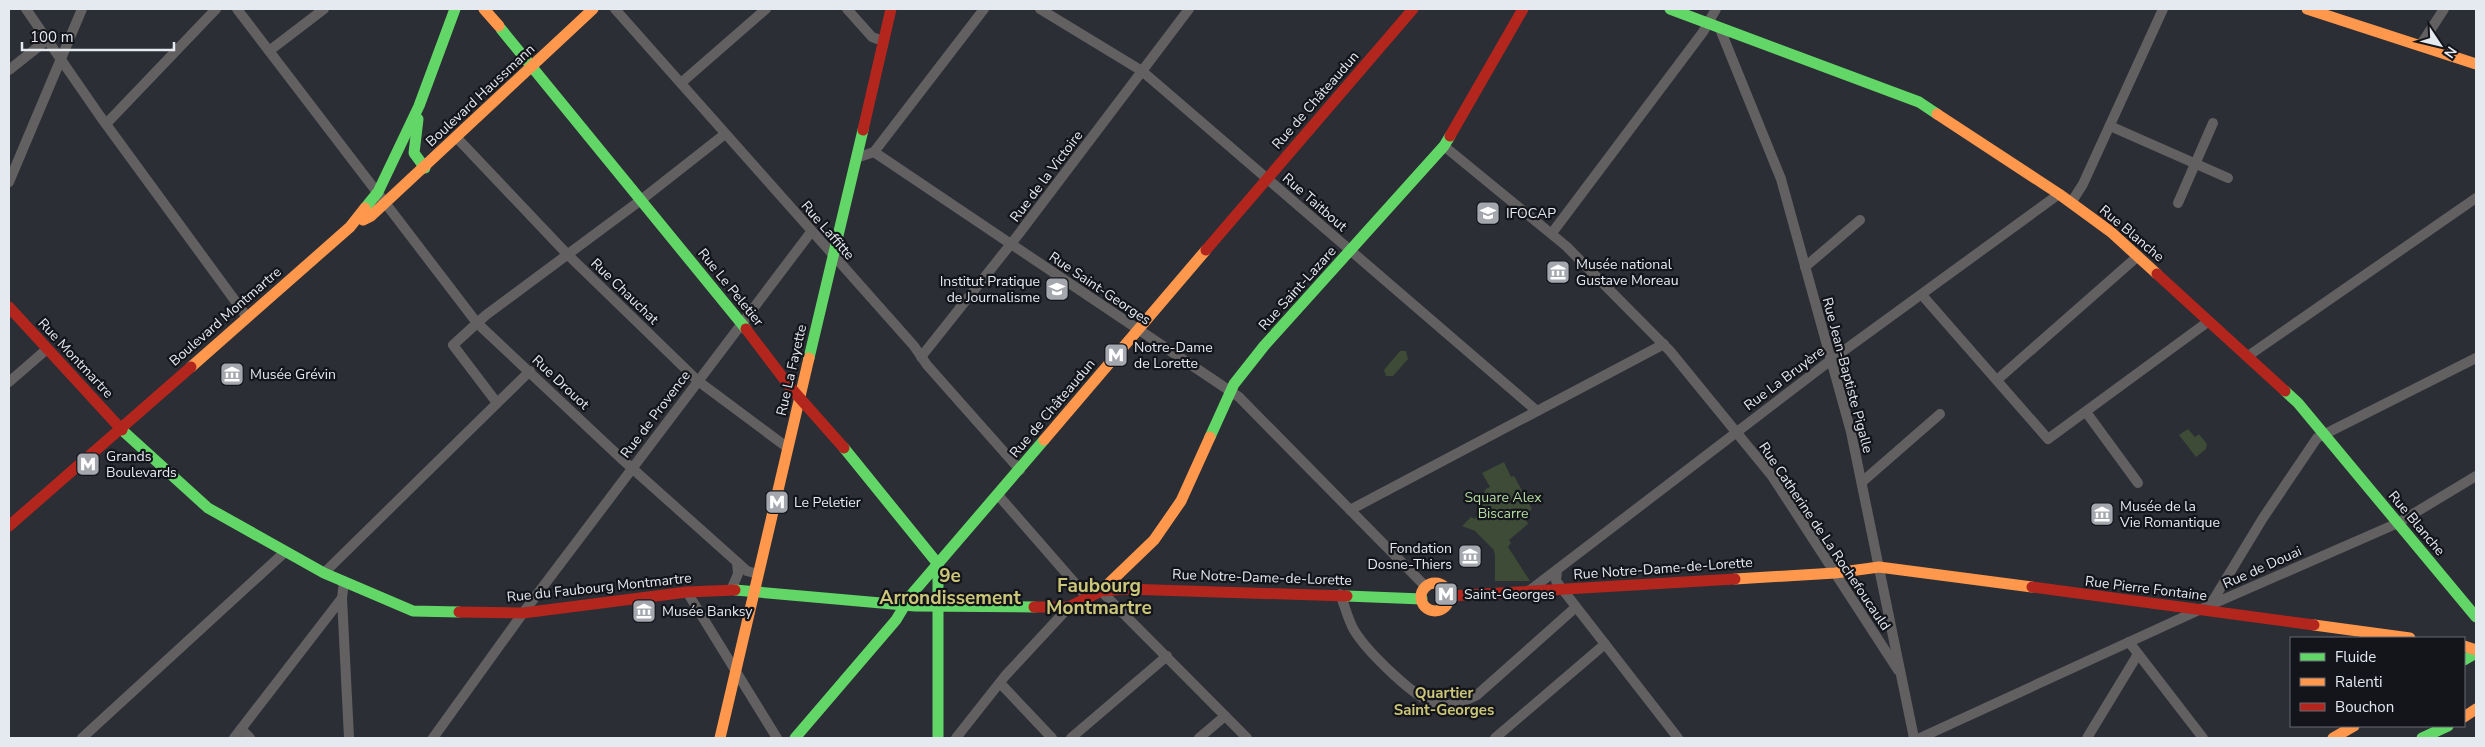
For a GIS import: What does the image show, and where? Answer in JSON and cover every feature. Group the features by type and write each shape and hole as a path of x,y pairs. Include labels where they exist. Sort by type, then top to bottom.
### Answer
{"street":[{"path":"26,9 106,124 247,317"},
{"path":"9,182 82,9"},
{"path":"106,124 216,9"},
{"name":"Rue Drouot","path":"236,9 477,323 747,571 758,574"},
{"path":"269,52 324,9"},
{"path":"409,182 402,174 398,163 405,135 419,106 455,9"},
{"name":"Rue Le Peletier","path":"484,9 742,324 790,388 801,397 938,564"},
{"name":"Boulevard Haussmann","path":"386,203 593,9"},
{"name":"Rue Laffitte","path":"615,9 914,346 921,357 1020,470"},
{"path":"681,83 766,9"},
{"path":"848,9 872,37 884,41"},
{"name":"Rue La Fayette","path":"720,738 891,9"},
{"path":"856,158 874,152 984,9"},
{"name":"Rue Taitbout","path":"1040,9 1142,71 1537,411"},
{"name":"Rue de la Victoire","path":"921,357 1010,244 1189,9"},
{"name":"Rue de Châteaudun","path":"795,738 896,620 911,595 1413,9"},
{"name":"Rue Saint-Lazare","path":"1101,591 1154,540 1181,501 1230,391 1264,346 1444,146 1523,9"},
{"name":"Rue Blanche","path":"1670,9 1919,102 2059,194 2111,232 2298,403 2476,618"},
{"path":"1552,233 1709,24 1716,9"},
{"path":"2071,203 2083,184 2162,9"},
{"path":"2308,9 2476,64"},
{"path":"2420,46 2444,9"},
{"name":"Rue Jean-Baptiste Pigalle","path":"1720,29 1781,179 1831,360 1862,482 1914,738"},
{"path":"9,70 48,39"},
{"path":"419,106 413,149 416,158 425,168"},
{"path":"2178,203 2213,122"},
{"path":"2110,126 2228,178"},
{"path":"497,403 453,345 477,323 725,134"},
{"name":"Boulevard Montmartre","path":"9,526 350,227 378,192 405,135"},
{"name":"Rue Chauchat","path":"457,138 567,254 698,381 788,448"},
{"name":"Rue Catherine de La Rochefoucauld","path":"1444,146 1552,233 1664,344 1772,476 1900,673"},
{"name":"Rue Saint-Georges","path":"874,152 1239,397 1426,587"},
{"name":"Rue La Bruyère","path":"1529,590 1831,360 2059,194"},
{"path":"2248,356 2476,198"},
{"name":"Boulevard Montmartre","path":"350,227 371,216 386,203"},
{"path":"1805,267 1860,220"},
{"name":"Rue de Provence","path":"433,738 632,467 811,232"},
{"path":"1997,380 2138,256"},
{"path":"1922,295 2048,439 2209,321"},
{"name":"Rue Montmartre","path":"9,307 121,429"},
{"path":"1350,510 1664,344"},
{"path":"9,382 47,349"},
{"path":"2204,608 2317,438 2476,358"},
{"path":"324,573 530,371"},
{"path":"2086,412 2138,483"},
{"path":"1862,482 1940,414"},
{"name":"Rue du Faubourg Montmartre","path":"121,429 208,508 324,573 419,612 523,613 687,592 730,590 938,607 1068,607 1101,591"},
{"name":"Rue de Douai","path":"1920,738 2204,608 2398,523 2476,476"},
{"path":"998,495 1087,597"},
{"path":"82,738 285,552"},
{"path":"730,590 736,579 737,562"},
{"path":"938,564 938,738"},
{"name":"Rue Notre-Dame-de-Lorette","path":"1449,596 1835,573 1879,567"},
{"name":"Rue Pierre Fontaine","path":"1879,567 2204,608 2403,637"},
{"path":"1556,570 1556,581 1673,736"},
{"path":"344,582 342,598 349,738"},
{"path":"1439,584 1447,590 1449,596 1447,604 1438,610 1429,609 1422,598 1426,587 1439,584"},
{"name":"Rue Notre-Dame-de-Lorette","path":"1101,591 1125,589 1340,594 1422,598"},
{"path":"1101,591 1247,738"},
{"path":"687,592 778,738"},
{"path":"1340,594 1354,629 1372,654 1422,698 1440,705 1461,703 1477,694 1576,607"},
{"path":"234,738 342,598"},
{"path":"956,738 1000,682 1068,607"},
{"path":"2129,642 2203,738"},
{"path":"1495,738 1605,644"},
{"path":"2465,659 2476,652"},
{"path":"2087,738 2138,654"},
{"path":"1070,738 1167,656"},
{"path":"1000,682 1052,738"},
{"path":"2465,716 2476,709"},
{"path":"1199,738 1225,716"},
{"path":"2333,738 2352,727"},
{"path":"2422,738 2446,727"},
{"path":"241,729 250,738"}],"green space":[{"path":"1400,351 1406,351 1408,359 1393,376 1386,376 1384,370"},
{"path":"2188,429 2195,437 2199,434 2207,444 2206,449 2196,457 2179,435"},
{"name":"Square Alex Biscarre","path":"1504,462 1511,477 1514,476 1532,509 1524,516 1528,524 1509,540 1511,543 1508,547 1530,581 1495,581 1495,554 1493,549 1475,531 1462,526 1471,517 1475,519 1481,508 1477,506 1486,489 1490,487 1482,473"}],"traffic: fast":[{"path":"365,208 378,192 419,106 455,9"},
{"path":"1670,9 1919,102 1937,114"},
{"path":"501,29 746,329"},
{"path":"418,119 414,153 425,168"},
{"path":"809,358 863,130"},
{"path":"1210,437 1234,384 1264,346 1444,146 1450,136"},
{"path":"2285,391 2298,403 2476,617"},
{"path":"122,430 208,508 324,573 413,611 459,612"},
{"path":"795,738 896,620 911,595 1044,440"},
{"path":"844,448 938,564"},
{"path":"938,564 938,738"},
{"path":"735,590 915,606 1034,607"},
{"path":"1347,596 1422,599"},
{"path":"2465,659 2476,653"},
{"path":"2422,738 2446,727"}],"traffic: slow":[{"path":"484,9 499,26"},
{"path":"363,220 371,216 593,9"},
{"path":"2307,9 2476,64"},
{"path":"1937,114 2059,194 2111,232 2157,274"},
{"path":"191,367 350,227 365,208"},
{"path":"1044,440 1206,250"},
{"path":"720,738 809,358"},
{"path":"1101,591 1154,540 1181,501 1210,437"},
{"path":"1735,579 1835,573 1879,567 2032,587"},
{"path":"1435,583 1445,587 1449,597 1445,607 1435,611 1425,607 1421,597 1425,587 1435,583"},
{"path":"2314,625 2403,637"},
{"path":"2465,646 2476,650"},
{"path":"2465,716 2476,709"},
{"path":"2333,738 2352,727"}],"traffic: jam":[{"path":"863,130 891,9"},
{"path":"1206,250 1413,9"},
{"path":"1450,136 1523,9"},
{"path":"2157,274 2285,391"},
{"path":"9,307 122,430"},
{"path":"746,329 790,387 844,448"},
{"path":"9,526 191,367"},
{"path":"1449,596 1735,579"},
{"path":"2032,587 2314,625"},
{"path":"1034,607 1069,607 1101,591 1125,589 1347,596"},
{"path":"459,612 523,613 687,592 735,590"}],"place":[{"name":"IFOCAP","path":"1488,213"},
{"name":"Musée national Gustave Moreau","path":"1558,272"},
{"name":"Institut Pratique de Journalisme","path":"1057,289"},
{"name":"Notre-Dame de Lorette","path":"1116,355"},
{"name":"Musée Grévin","path":"232,374"},
{"name":"Grands Boulevards","path":"88,464"},
{"name":"Le Peletier","path":"777,502"},
{"name":"Musée de la Vie Romantique","path":"2102,514"},
{"name":"Fondation Dosne-Thiers","path":"1470,556"},
{"name":"Saint-Georges","path":"1446,594"},
{"name":"Musée Banksy","path":"644,611"}],"district":[{"name":"9e Arrondissement","path":"950,586"},
{"name":"Faubourg Montmartre","path":"1099,596"},
{"name":"Quartier Saint-Georges","path":"1444,702"}]}
